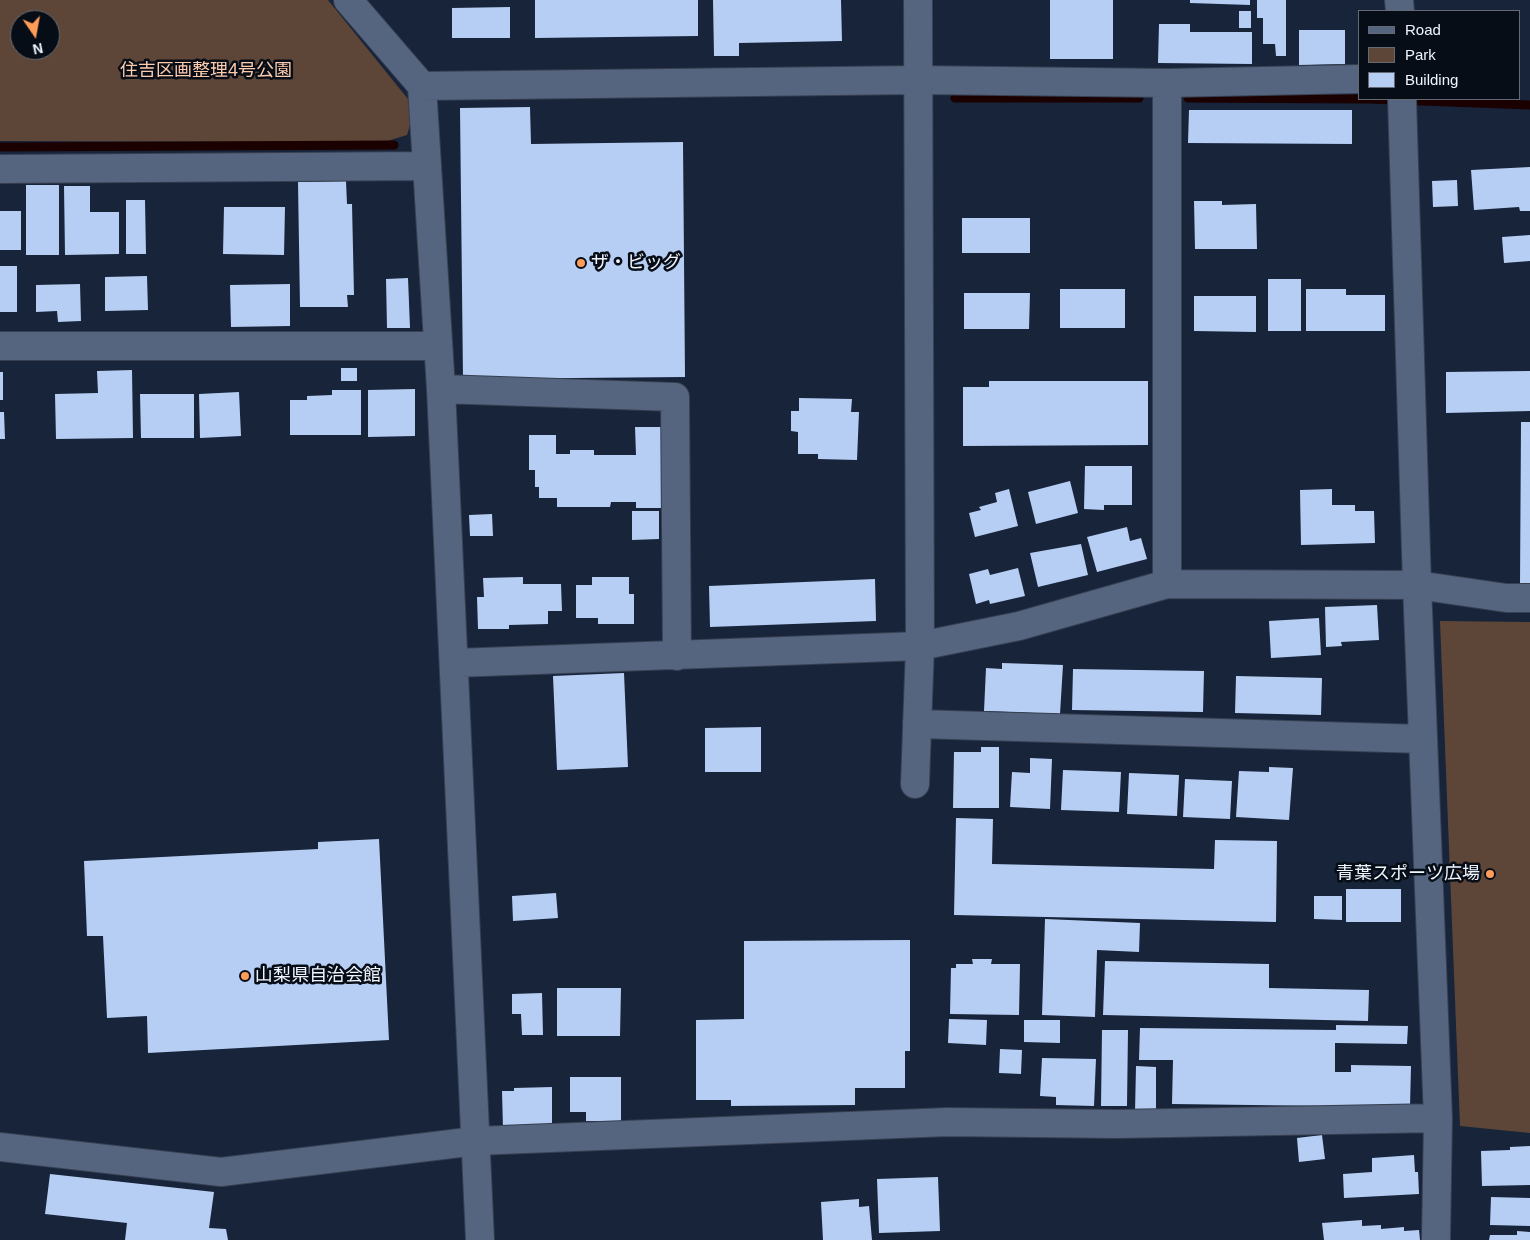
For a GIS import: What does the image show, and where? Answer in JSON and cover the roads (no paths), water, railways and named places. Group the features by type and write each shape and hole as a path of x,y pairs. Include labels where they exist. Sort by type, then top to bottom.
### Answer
{"street":[{"path":"348,0 422,86 441,389 455,662 480,1240"},
{"path":"915,784 920,646 918,0"},
{"path":"422,86 918,80 1166,83 1358,79"},
{"path":"1166,83 1167,584"},
{"path":"1402,104 1417,586 1438,1118 1436,1240"},
{"path":"0,169 427,166"},
{"path":"0,346 438,346"},
{"path":"441,389 675,397 677,656"},
{"path":"455,662 677,656 920,646 1019,626 1167,584 1417,586 1506,598 1530,598"},
{"path":"917,724 1423,739"},
{"path":"0,1147 221,1172 476,1141 948,1122 1116,1124 1438,1118"}],"waterway":[{"path":"955,98 1139,98"},
{"path":"1188,98 1358,99"},
{"path":"1396,100 1530,105"},
{"path":"0,147 394,145"}],"place":[{"name":"ザ・ビッグ","path":"581,263"},
{"name":"青葉スポーツ広場","path":"1490,874"},
{"name":"山梨県自治会館","path":"245,976"}],"park label":[{"name":"住吉区画整理4号公園","path":"206,71"}]}
